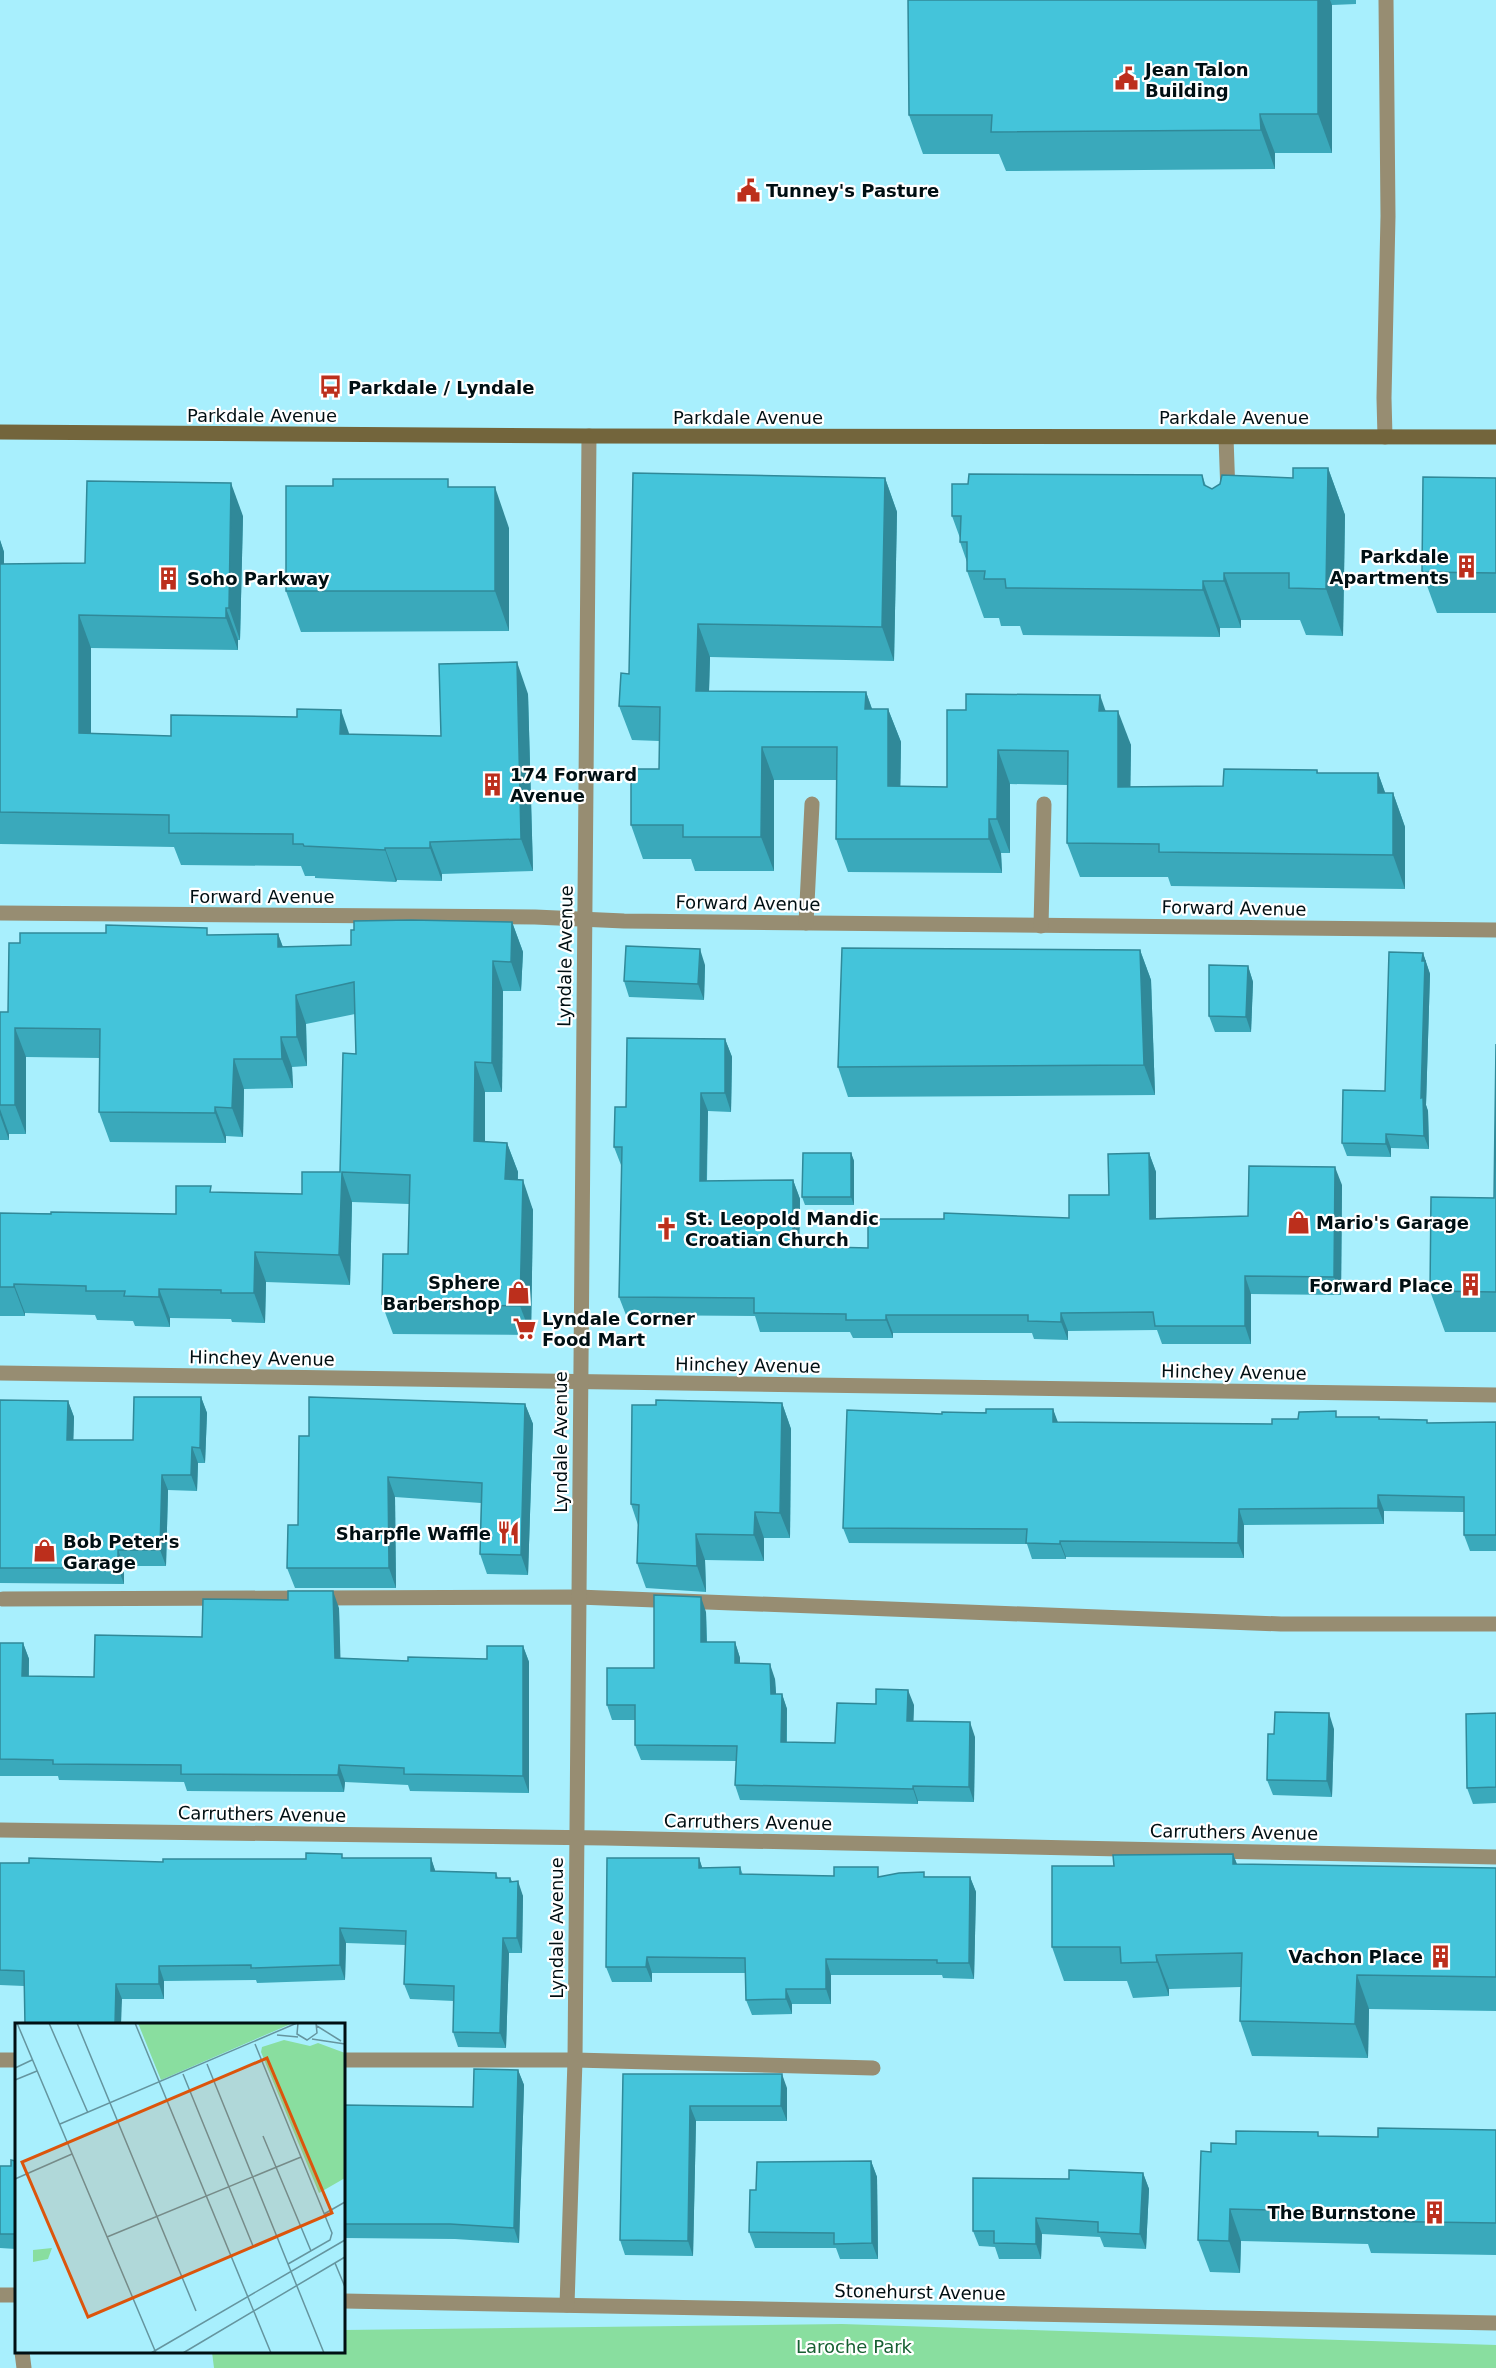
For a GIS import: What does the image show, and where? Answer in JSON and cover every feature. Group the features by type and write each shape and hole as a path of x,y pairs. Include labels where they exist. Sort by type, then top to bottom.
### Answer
{"main road":[{"name":"Parkdale Avenue","path":"0,432 589,436 1496,437"}],"street":[{"path":"1385,437 1388,216 1386,0"},
{"name":"Lyndale Avenue","path":"567,2305 577,1838 589,436"},
{"path":"1226,437 1228,505"},
{"path":"806,923 812,804"},
{"path":"1041,926 1044,804"},
{"name":"Forward Avenue","path":"0,913 535,917 584,920 1496,930"},
{"name":"Hinchey Avenue","path":"0,1373 1496,1395"},
{"path":"3,1599 578,1597 1281,1624 1496,1624"},
{"name":"Carruthers Avenue","path":"0,1830 577,1838 1496,1857"},
{"path":"345,2060 574,2060 873,2068"},
{"name":"Stonehurst Avenue","path":"345,2301 1496,2323"},
{"path":"22,2353 24,2368"}],"green space":[{"name":"Laroche Park","path":"842,2324 1496,2345 1496,2368 214,2368 212,2353 345,2353 345,2330"}],"building":[{"name":"Jean Talon Building","path":"908,0 1318,0 1318,114 1260,114 1261,130 991,132 992,115 909,115"},
{"path":"1293,468 1328,468 1326,589 1289,588 1289,573 1224,573 1224,581 1203,581 1203,590 1006,588 1005,579 984,579 985,571 967,571 967,542 960,542 961,516 952,516 952,484 968,484 969,474 1202,475 1204,485 1212,489 1220,484 1222,475 1293,478"},
{"path":"633,473 885,478 882,627 698,624 696,691 866,692 865,709 888,709 888,786 947,787 947,710 966,710 966,694 1100,695 1099,711 1118,711 1118,787 1223,786 1224,769 1378,773 1378,793 1393,793 1393,855 1159,852 1159,844 1067,843 1068,751 998,750 997,819 989,819 989,839 836,839 837,747 762,747 761,837 683,837 683,825 631,825 631,769 659,769 660,707 619,706 621,673 629,674"},
{"path":"1423,477 1496,478 1496,573 1422,572"},
{"path":"333,479 448,479 448,487 495,487 495,591 286,591 286,486 333,486"},
{"path":"87,481 231,483 229,608 226,608 226,618 79,615 79,733 171,736 171,715 297,717 297,709 341,710 340,734 441,736 439,664 517,662 521,839 430,842 430,848 385,848 385,850 304,846 293,844 293,834 169,833 169,815 0,812 0,564 85,563"},
{"path":"354,921 512,922 511,962 493,961 492,1063 475,1062 474,1141 507,1143 505,1179 523,1180 520,1306 382,1304 383,1254 408,1254 410,1175 342,1172 339,1255 255,1252 254,1293 159,1289 159,1297 124,1296 125,1291 86,1291 86,1286 14,1284 14,1287 0,1287 0,1213 176,1214 176,1186 211,1186 210,1192 302,1194 302,1172 340,1172 343,1053 356,1054 354,982 296,995 297,1037 281,1037 282,1059 234,1059 232,1108 215,1107 215,1113 99,1112 100,1029 15,1028 15,1105 0,1105 0,1012 8,1012 9,943 20,943 20,933 106,933 106,925 207,928 207,935 278,934 278,947 351,945 351,930 354,930"},
{"path":"626,946 700,949 698,984 624,981"},
{"path":"842,948 1140,950 1144,1065 838,1067"},
{"path":"1389,952 1423,953 1422,961 1425,961 1421,1098 1423,1097 1424,1136 1386,1134 1386,1144 1342,1143 1343,1090 1385,1091"},
{"path":"1209,965 1248,966 1246,1017 1209,1016"},
{"path":"627,1038 725,1039 725,1093 701,1093 700,1181 793,1180 793,1246 868,1248 868,1219 944,1219 944,1213 1069,1218 1069,1195 1109,1195 1108,1154 1149,1153 1150,1219 1248,1216 1249,1166 1335,1167 1334,1277 1245,1276 1245,1326 1155,1326 1153,1312 1061,1313 1061,1322 1028,1321 1028,1315 886,1315 886,1320 846,1320 846,1314 754,1313 754,1298 619,1297 622,1147 614,1147 615,1107 626,1107"},
{"path":"1496,1044 1496,1292 1430,1291 1431,1197 1494,1198"},
{"path":"803,1153 851,1153 851,1197 802,1197"},
{"path":"134,1397 201,1397 200,1448 192,1447 191,1475 162,1475 160,1550 118,1550 118,1568 0,1568 0,1400 68,1401 67,1440 133,1440"},
{"path":"309,1397 525,1404 521,1555 480,1554 482,1483 388,1477 389,1568 287,1568 288,1525 298,1525 299,1436 309,1436"},
{"path":"656,1400 782,1403 780,1513 755,1512 754,1535 696,1534 697,1566 637,1563 639,1505 631,1504 632,1405 656,1405"},
{"path":"986,1409 1053,1409 1053,1422 1272,1424 1272,1419 1298,1419 1299,1412 1336,1411 1336,1417 1427,1420 1427,1423 1496,1422 1496,1535 1464,1535 1464,1497 1378,1495 1378,1508 1239,1509 1238,1543 1060,1541 1060,1544 1026,1543 1027,1529 843,1528 847,1410 942,1414 942,1412 986,1413"},
{"path":"288,1591 333,1591 335,1658 408,1661 408,1657 487,1659 487,1646 523,1646 523,1776 404,1774 404,1768 339,1765 338,1775 181,1774 181,1765 53,1764 53,1760 0,1759 0,1643 23,1643 22,1676 94,1677 95,1635 202,1637 203,1599 288,1600"},
{"path":"654,1595 701,1597 701,1642 735,1642 735,1663 770,1664 771,1694 782,1694 781,1742 835,1743 837,1703 876,1704 876,1689 908,1690 907,1721 970,1722 969,1787 913,1786 913,1789 735,1785 737,1746 635,1745 635,1705 607,1705 607,1668 654,1668"},
{"path":"1275,1712 1329,1713 1327,1781 1267,1780 1268,1734 1274,1734"},
{"path":"1496,1713 1496,1787 1467,1788 1466,1714"},
{"path":"306,1853 342,1854 342,1858 431,1858 431,1871 496,1873 496,1878 510,1878 510,1882 518,1881 517,1938 503,1938 500,2033 453,2032 454,1986 404,1984 406,1931 340,1928 340,1965 251,1968 251,1965 159,1966 159,1984 116,1984 115,2023 25,2023 24,1971 0,1970 0,1863 29,1863 29,1858 163,1862 163,1859 306,1859"},
{"path":"1233,1854 1233,1864 1496,1868 1496,1977 1357,1975 1355,2024 1240,2021 1242,1953 1156,1955 1157,1962 1121,1963 1120,1947 1052,1947 1052,1866 1114,1866 1113,1855"},
{"path":"607,1858 699,1858 699,1868 740,1867 740,1874 834,1876 834,1867 878,1867 878,1877 924,1872 924,1877 970,1877 969,1963 937,1963 937,1960 826,1959 826,1989 786,1989 786,1999 746,2000 745,1958 647,1957 646,1967 606,1967"},
{"path":"474,2069 518,2070 514,2228 450,2224 345,2224 345,2105 473,2107"},
{"path":"623,2074 782,2074 781,2106 690,2106 688,2241 620,2240"},
{"path":"1378,2128 1496,2130 1496,2223 1359,2221 1360,2212 1230,2209 1229,2241 1198,2240 1201,2151 1211,2152 1211,2143 1236,2144 1236,2131 1318,2132 1318,2136 1378,2137"},
{"path":"11,2160 15,2161 15,2234 0,2234 0,2166 11,2166"},
{"path":"871,2161 872,2243 834,2244 834,2233 749,2232 750,2190 756,2190 757,2162"},
{"path":"1069,2170 1143,2173 1140,2234 1098,2232 1098,2222 1036,2218 1036,2244 994,2243 994,2231 973,2231 973,2178 1069,2179"}],"place":[{"name":"Jean Talon Building","path":"1127,79"},
{"name":"Tunney's Pasture","path":"748,190"},
{"name":"Parkdale / Lyndale","path":"330,387"},
{"name":"Parkdale Apartments","path":"1467,566"},
{"name":"Soho Parkway","path":"169,578"},
{"name":"174 Forward Avenue","path":"492,784"},
{"name":"Mario's Garage","path":"1298,1222"},
{"name":"St. Leopold Mandic Croatian Church","path":"667,1228"},
{"name":"Forward Place","path":"1471,1285"},
{"name":"Sphere Barbershop","path":"518,1292"},
{"name":"Lyndale Corner Food Mart","path":"524,1328"},
{"name":"Sharpfle Waffle","path":"509,1533"},
{"name":"Bob Peter's Garage","path":"45,1551"},
{"name":"Vachon Place","path":"1441,1956"},
{"name":"The Burnstone","path":"1434,2212"}]}
